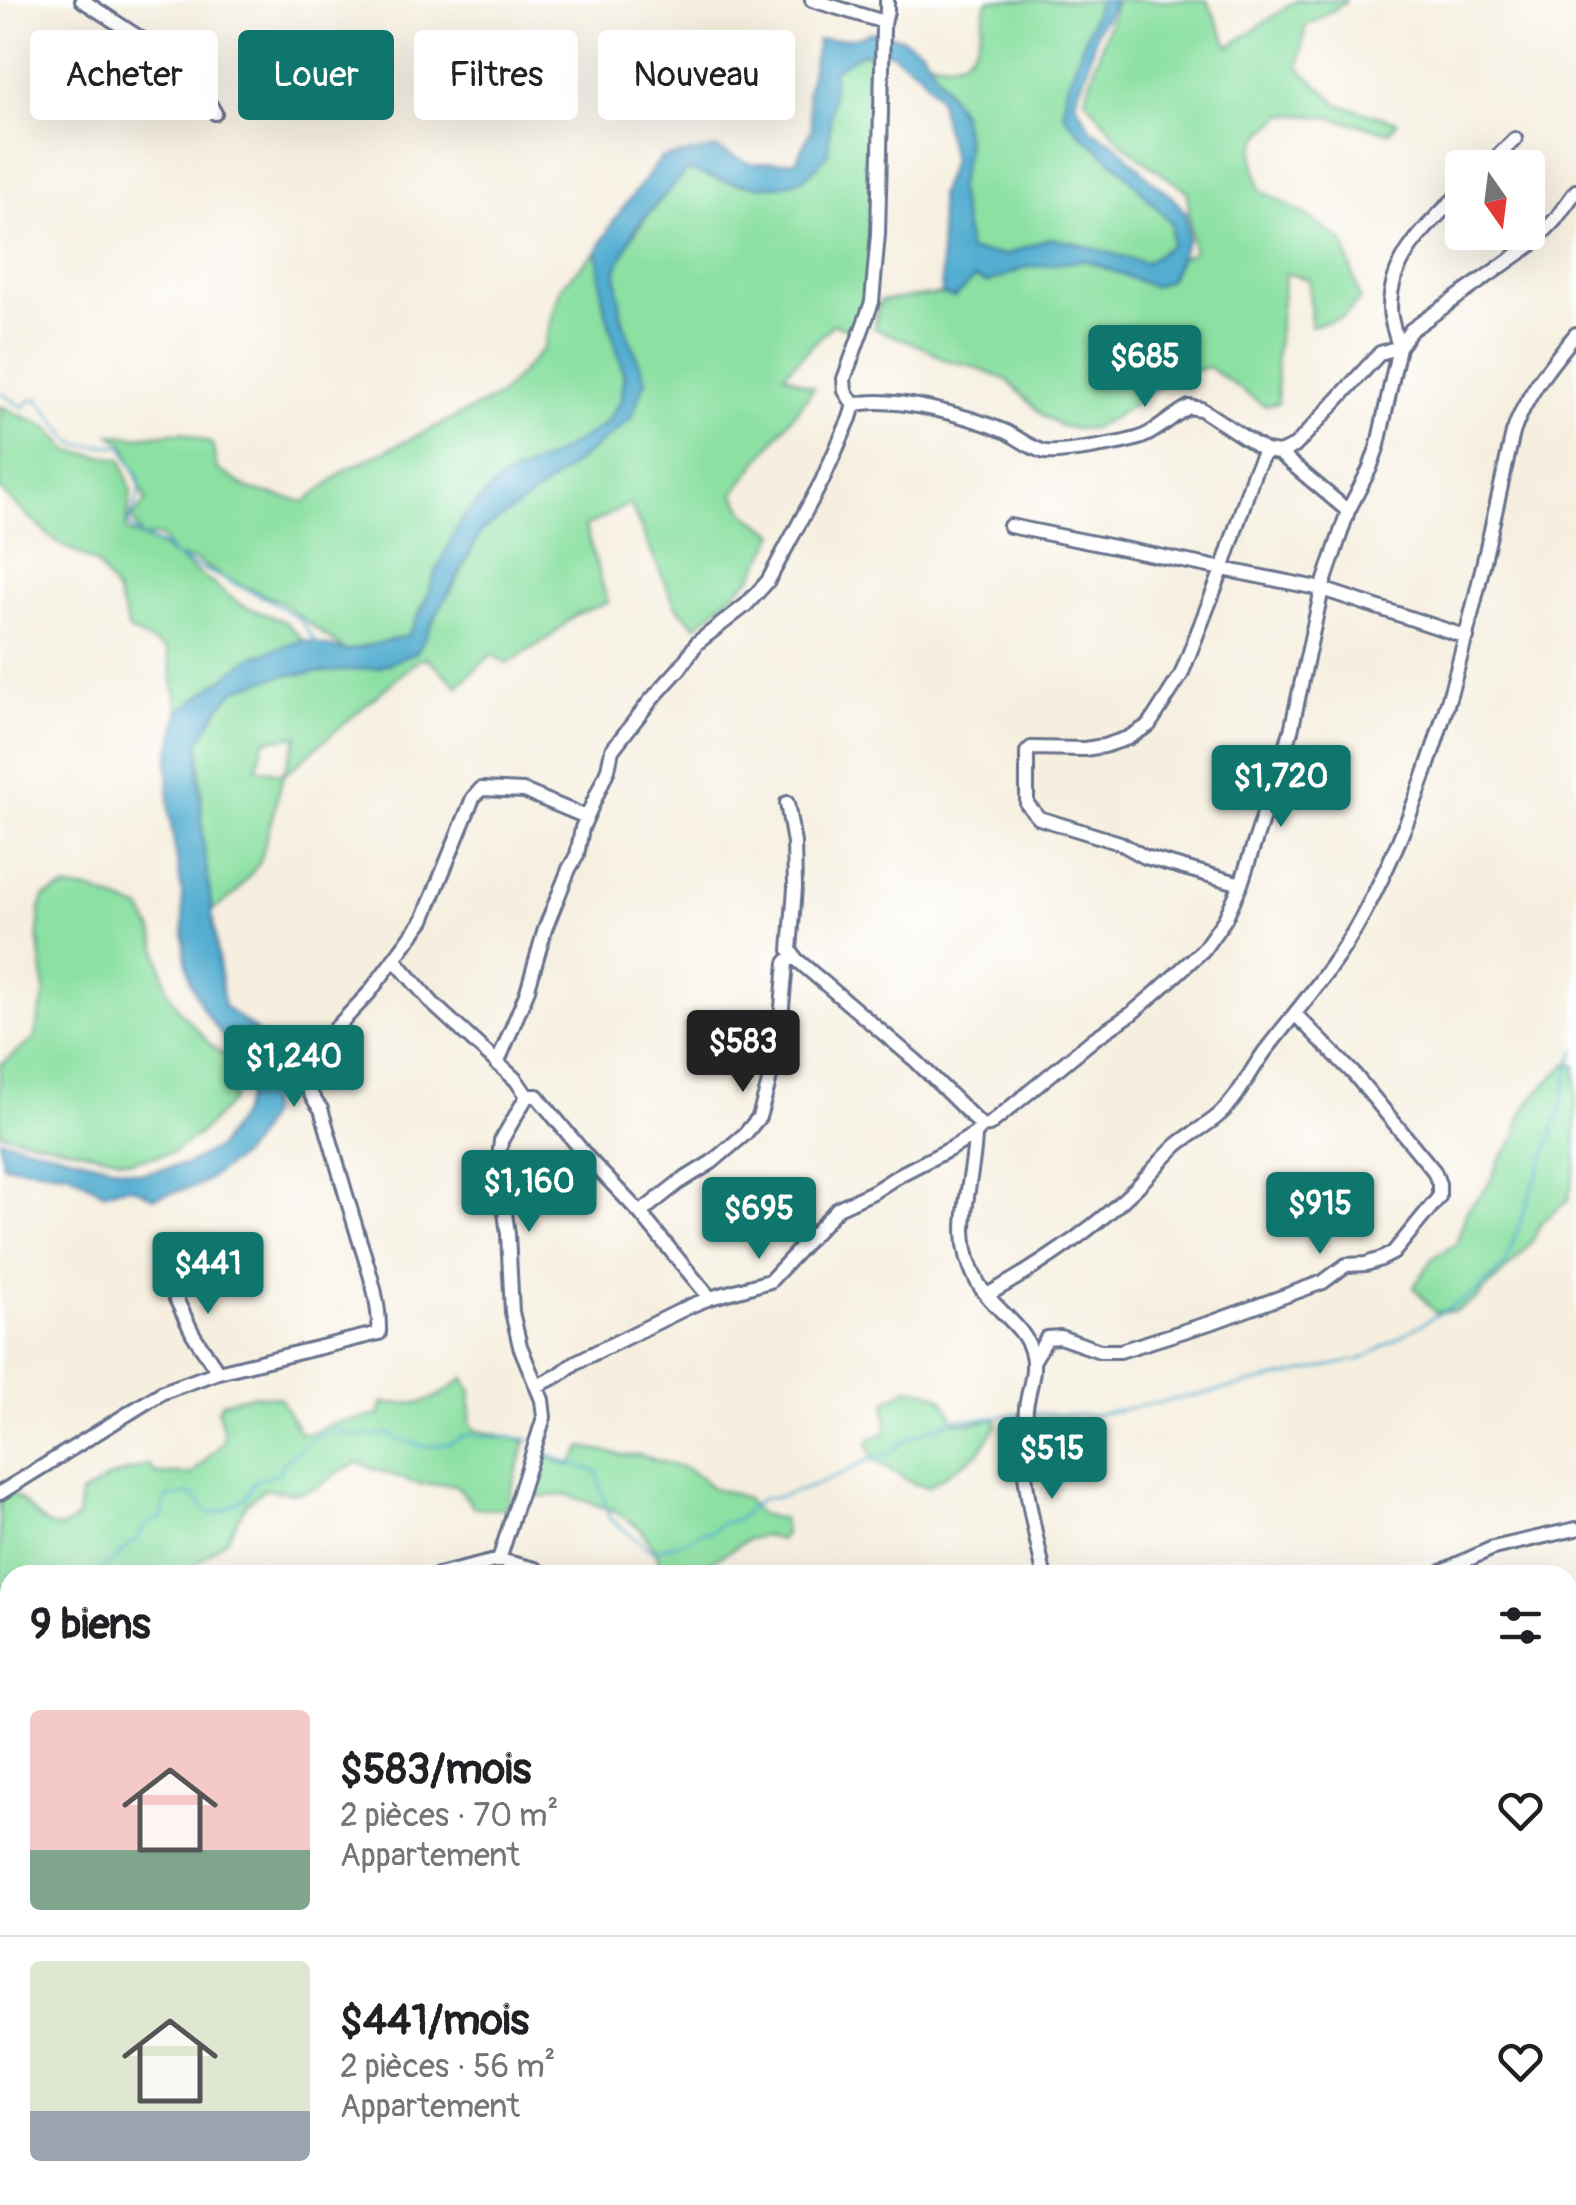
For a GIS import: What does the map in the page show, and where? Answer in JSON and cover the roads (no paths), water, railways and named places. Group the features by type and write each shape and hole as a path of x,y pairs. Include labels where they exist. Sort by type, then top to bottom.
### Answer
{"street":[{"path":"82,0 128,30"},
{"path":"812,0 883,24"},
{"path":"497,1064 526,992 545,929 577,855 586,817 608,769 612,750 697,643 746,605 768,581 822,481 850,418 854,405 844,379 872,302 878,234 886,0"},
{"path":"1503,150 1514,139"},
{"path":"537,1386 559,1376 576,1362 710,1298 770,1281 838,1208 989,1125 1095,1038 1131,1014 1203,950 1226,920 1242,884 1291,730 1322,589 1348,511 1378,445 1400,347 1411,330 1530,245 1555,220 1576,190"},
{"path":"1400,347 1390,311 1394,279 1409,245 1445,208"},
{"path":"987,1295 1039,1265 1132,1191 1179,1144 1220,1114 1325,976 1362,918 1393,854 1454,688 1520,410 1576,334"},
{"path":"1242,884 1145,856 1120,843 1039,818 1027,804 1027,752 1030,748 1104,746 1149,725 1182,675 1254,473 1272,452 1295,446 1380,354 1400,347"},
{"path":"854,405 879,401 960,416 1007,432 1048,453 1143,437 1189,407 1202,409 1272,452 1348,511"},
{"path":"1010,526 1322,589 1467,637"},
{"path":"0,1493 163,1392 218,1372 379,1333 372,1274 321,1110 308,1094 304,1062 369,993 423,920 473,798 481,789 524,791 586,817"},
{"path":"787,803 794,842 795,888 790,950 916,1061 978,1130"},
{"path":"640,1213 712,1162 759,1117 780,1028 786,963 793,955"},
{"path":"394,959 434,1005 516,1080 527,1096"},
{"path":"1042,1565 1026,1475 1026,1410 1034,1360 1047,1338 1060,1337 1100,1351 1120,1351 1214,1322 1323,1282 1346,1265 1366,1264 1394,1252 1438,1197 1434,1171 1354,1074 1295,1014"},
{"path":"527,1096 537,1096 710,1298"},
{"path":"527,1096 501,1141 496,1185 508,1234 512,1312 520,1346 542,1400 544,1417"},
{"path":"978,1130 963,1216 966,1256 987,1295 1028,1338 1034,1360"},
{"path":"166,1280 192,1334 218,1372"},
{"path":"499,1560 559,1376"},
{"path":"1456,1565 1493,1548 1576,1529"},
{"path":"479,1565 499,1560 520,1565"}],"water":[{"path":"1099,0 1114,0 1114,4 1097,29 1075,101 1091,129 1117,145 1186,213 1188,238 1169,280 1153,287 1085,260 1024,268 988,283 975,278 954,298 942,294 939,195 952,160 938,97 919,72 889,52 863,53 834,69 828,154 805,177 778,186 762,186 687,170 636,227 616,271 622,319 646,380 630,420 481,532 417,652 378,668 284,675 236,689 219,708 199,742 203,841 224,1006 256,1031 275,1061 269,1114 253,1142 242,1155 200,1185 153,1198 130,1187 104,1193 70,1173 3,1165 0,1139 141,1173 187,1164 218,1147 241,1114 248,1095 248,1074 240,1052 204,1011 190,981 185,955 182,893 169,812 168,760 179,712 250,658 303,640 346,651 407,636 461,520 502,479 551,457 603,426 621,400 625,378 603,302 597,251 614,220 661,158 716,148 751,164 796,161 812,128 807,93 818,40 854,38 872,32 901,38 922,50 961,113 967,146 958,189 969,251 1005,255 1050,238 1145,263 1171,245 1171,223 1063,114 1066,89"}],"waterway":[{"path":"0,392 23,407 39,399 71,441 81,445 123,446 140,483 129,523 132,529 163,545 176,557 268,599 300,620 319,646"},
{"path":"1033,1414 1093,1415 1362,1359 1478,1291 1505,1264 1559,1115 1576,1050"},
{"path":"541,1445 553,1457 597,1472 609,1518 652,1551 688,1540 702,1531 710,1533 722,1523 738,1519 761,1499 808,1488 956,1419 1020,1414"},
{"path":"107,1565 137,1539 148,1523 163,1517 164,1502 170,1496 192,1494 210,1514 226,1510 245,1498 255,1481 280,1472 281,1465 308,1442 338,1429 356,1436 390,1434 427,1447 451,1443 466,1435 531,1439"}]}
